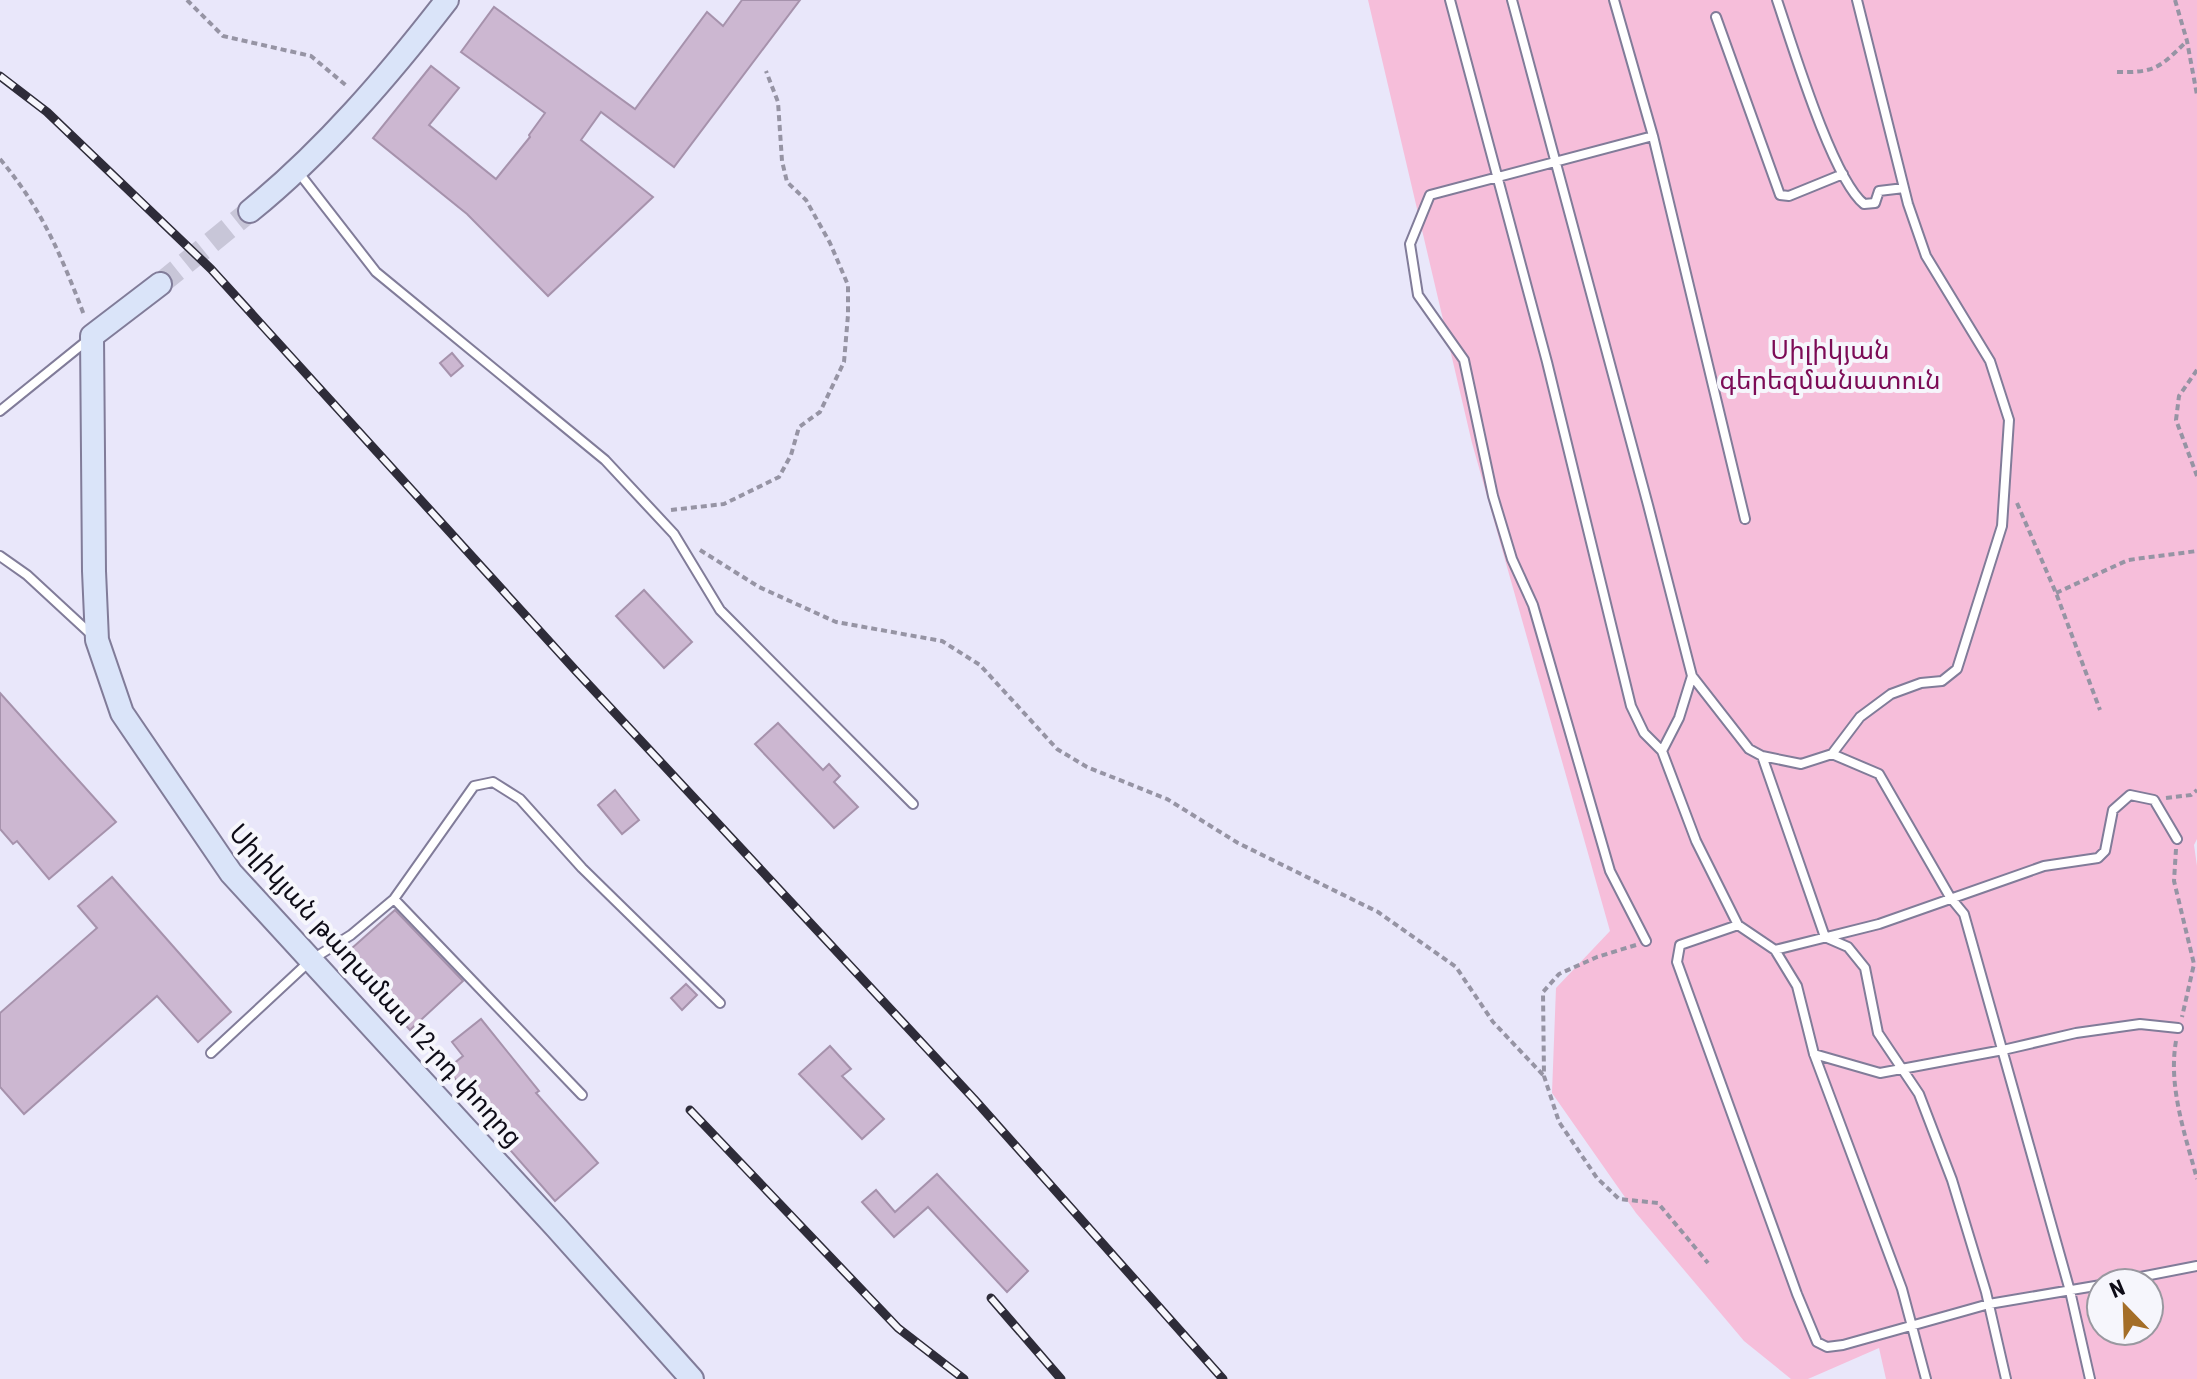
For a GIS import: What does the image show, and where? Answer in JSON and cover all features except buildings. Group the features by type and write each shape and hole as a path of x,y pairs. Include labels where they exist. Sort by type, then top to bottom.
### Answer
{"main road":[{"path":"250,211 297,169 364,100 447,0"},
{"path":"92,336 160,284"},
{"name":"Սիլիկյան թաղամաս 12-րդ փողոց","path":"92,336 97,640 122,713 231,873 692,1379"}],"lane":[{"path":"1450,0 1499,177 1631,706 1644,733 1662,751 1696,841 1738,925 1775,950 1797,986 1814,1054 1902,1289 1926,1379"},
{"path":"1512,0 1692,676 1749,749 1762,756 1801,764 1832,754 1860,717 1891,694 1921,683 1942,681 1957,669 2002,526 2009,420 1990,361 1926,256 1904,188 1857,0"},
{"path":"1614,0 1653,136 1745,519"},
{"path":"1777,0 1813,103 1856,197 1864,204 1875,203 1879,191 1904,188"},
{"path":"1716,17 1780,195 1789,196 1843,174"},
{"path":"1646,941 1610,871 1533,605 1512,559 1493,496 1464,360 1418,295 1410,244 1430,195 1653,136"},
{"path":"297,169 376,272 605,460 674,534 720,610 913,804"},
{"path":"0,411 92,336"},
{"path":"0,556 27,575 97,640"},
{"path":"1662,751 1679,718 1692,676"},
{"path":"1832,754 1879,774 1950,897 1964,914 2070,1291 2090,1379"},
{"path":"1762,756 1825,937 1848,947 1865,968 1878,1033 1919,1094 1952,1180 1989,1304 2006,1379"},
{"path":"211,1053 311,960 351,935 394,899 474,786 493,782 520,799 582,868 720,1003"},
{"path":"1775,950 1879,924 2044,866 2098,858 2105,851 2113,810 2130,795 2154,800 2177,839"},
{"path":"394,899 582,1095"},
{"path":"1738,925 1680,945 1677,962 1808,1325 1817,1342 1827,1347 1843,1345 1989,1304 2085,1288"},
{"path":"1814,1054 1880,1073 2076,1033 2140,1024 2178,1028"},
{"path":"2165,1272 2197,1266"}],"path":[{"path":"187,0 223,36 311,56 364,100"},
{"path":"2175,0 2187,41 2197,95"},
{"path":"2117,72 2147,73 2164,63 2187,41"},
{"path":"653,511 724,504 779,477 791,455 799,427 820,412 844,362 848,285 830,243 806,200 787,182 782,161 778,102 766,71"},
{"path":"0,159 25,189 57,245 92,336"},
{"path":"2197,370 2179,396 2176,420 2197,476"},
{"path":"2005,475 2056,593 2100,710"},
{"path":"674,534 759,587 836,622 942,641 980,665 1057,749 1087,767 1167,799 1238,843 1378,912 1456,967 1493,1022 1544,1076"},
{"path":"2056,593 2128,560 2197,551"},
{"path":"2154,800 2191,795 2197,790"},
{"path":"2177,839 2174,881 2194,964 2174,1054 2177,1103 2197,1179"},
{"path":"1646,941 1597,957 1559,974 1543,992 1544,1076 1559,1122 1597,1178 1619,1199 1658,1203 1708,1263"}],"green space":[{"name":"Սիլիկյան գերեզմանատուն","path":"1368,0 2197,0 2197,839 2194,845 2197,866 2197,1379 1886,1379 1879,1348 1808,1379 1791,1379 1744,1341 1636,1213 1552,1093 1556,988 1610,931 1472,443"}],"tunnel":[{"path":"160,284 250,211"}],"railway":[{"path":"0,76 47,112 211,269 576,671 974,1099 1223,1379"},
{"path":"690,1110 898,1328 964,1379"},
{"path":"991,1298 1061,1379"}]}
